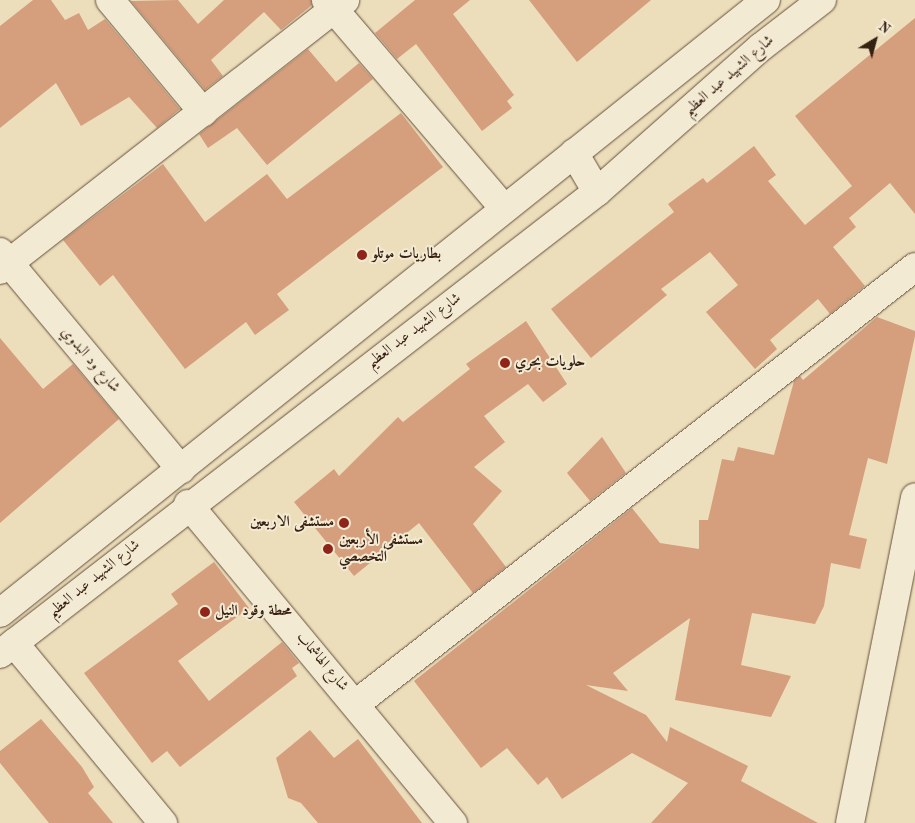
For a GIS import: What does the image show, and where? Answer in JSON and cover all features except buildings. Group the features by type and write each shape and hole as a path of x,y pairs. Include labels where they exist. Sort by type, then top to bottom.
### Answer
{"street":[{"path":"110,0 203,112"},
{"path":"0,613 181,469 503,207 766,0"},
{"name":"شارع الشهيد عبد العظيم","path":"7,648 188,504 597,192 761,47 822,0"},
{"path":"3,262 203,112 335,3 503,207"},
{"path":"574,153 597,192"},
{"name":"شارع ود البدوي","path":"3,262 181,469"},
{"path":"357,703 915,267"},
{"path":"850,823 915,497"},
{"name":"شارع الهاشماب","path":"188,504 357,703 453,823"},
{"path":"7,648 163,823"}],"place":[{"name":"بطاريات موتلو","path":"362,255"},
{"name":"حلويات بحري","path":"505,363"},
{"name":"مستشفى الاربعين","path":"344,523"},
{"name":"مستشفى الأربعين التخصصي","path":"328,549"},
{"name":"محطة وقود النيل","path":"205,612"}]}
